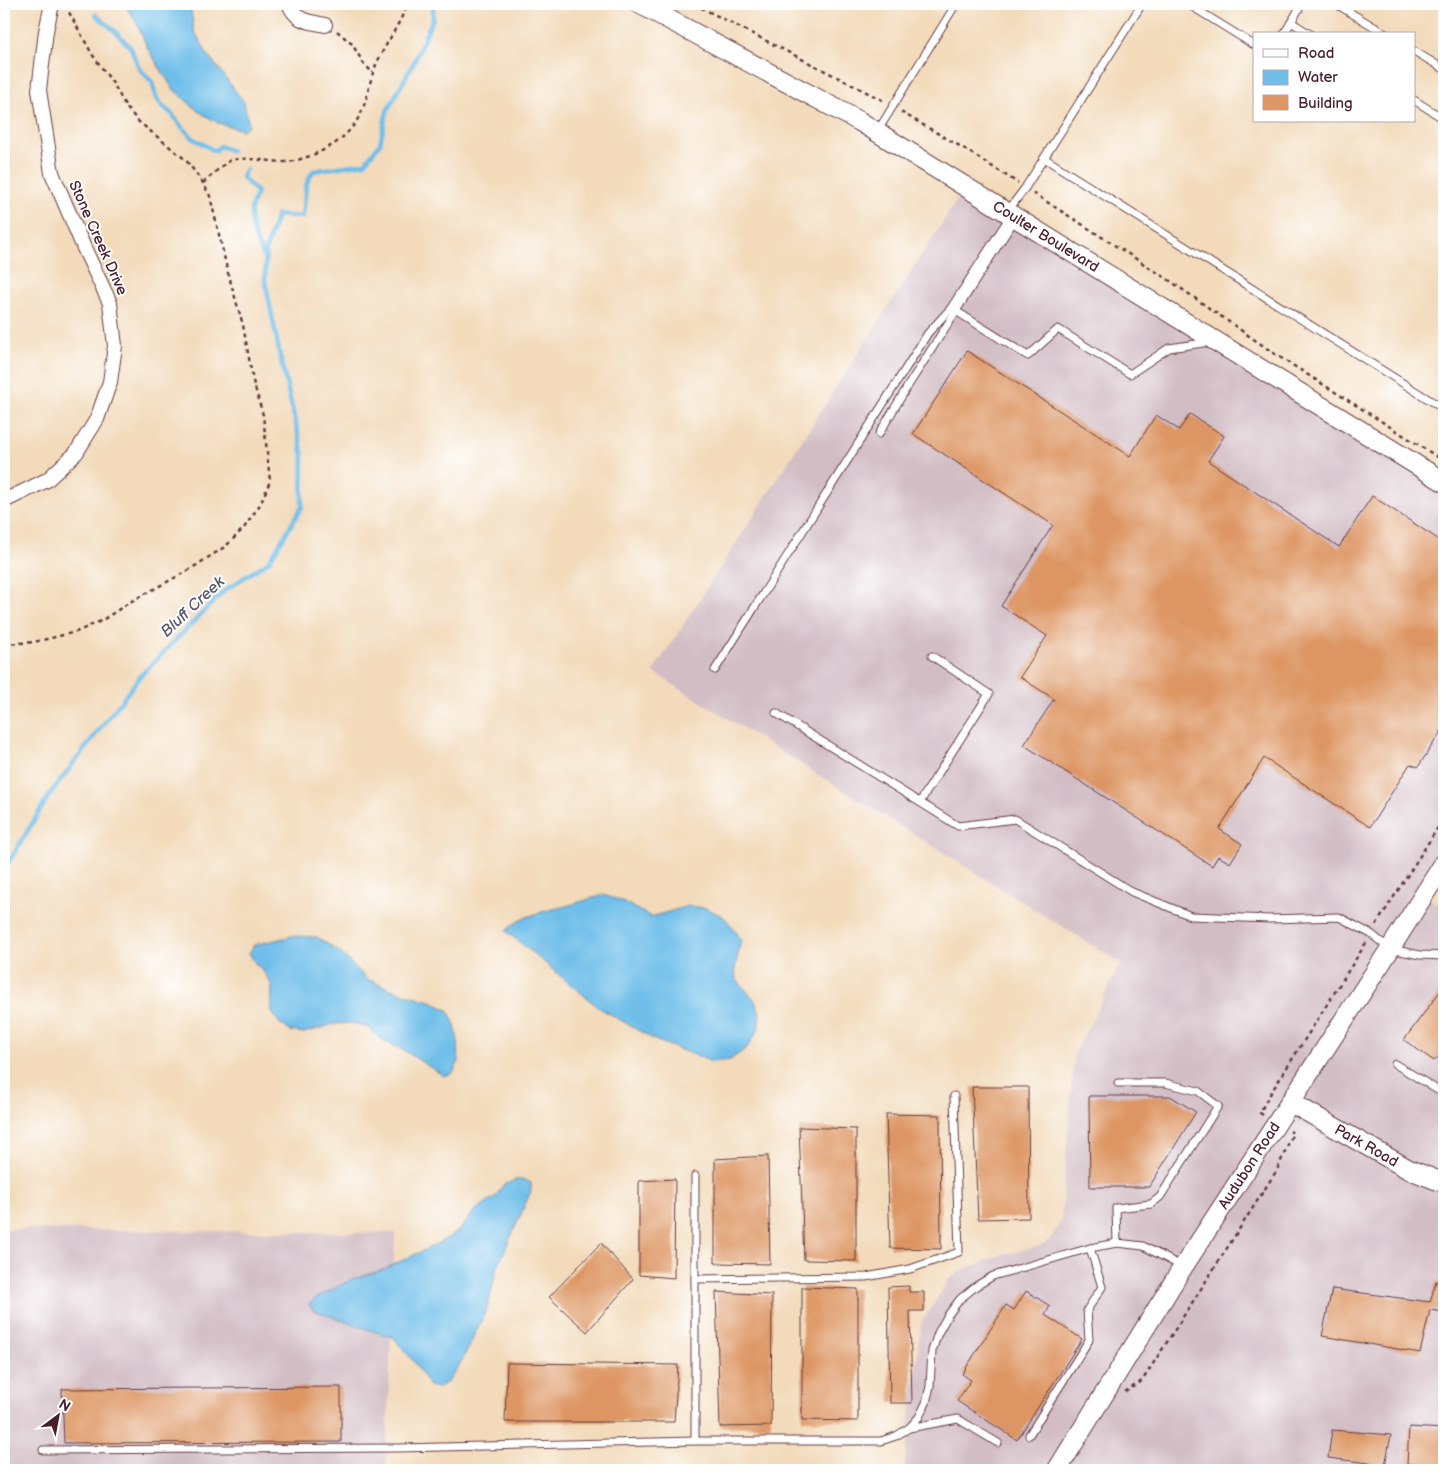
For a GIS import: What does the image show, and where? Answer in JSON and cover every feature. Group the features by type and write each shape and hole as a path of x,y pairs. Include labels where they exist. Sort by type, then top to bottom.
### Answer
{"street":[{"name":"Stone Creek Drive","path":"4,501 47,480 76,454 97,420 110,382 114,346 110,303 52,173 38,90 46,31 52,4"},
{"path":"289,4 296,17 303,21 325,25"},
{"name":"Coulter Boulevard","path":"640,4 859,121 1444,482"},
{"name":"Audubon Road","path":"1056,1470 1183,1267 1390,949 1444,862"},
{"name":"Park Road","path":"1290,1102 1408,1169 1444,1183"}],"lane":[{"path":"877,132 956,4"},
{"path":"879,434 1011,215 1025,188 1142,4"},
{"path":"1188,4 1253,44"},
{"path":"1285,32 1302,4"},
{"path":"1336,4 1383,32"},
{"path":"1291,22 1307,32"},
{"path":"1416,52 1444,69"},
{"path":"1416,101 1444,119"},
{"path":"1044,158 1444,409"},
{"path":"954,310 1028,356 1058,329 1130,374 1169,348 1216,341"},
{"path":"715,670 928,333 954,310"},
{"path":"920,802 989,694 932,656"},
{"path":"776,713 958,826 1015,819 1132,892 1191,916 1270,919 1339,917 1371,934 1390,949 1420,955 1444,956"},
{"path":"1395,1064 1444,1094"},
{"path":"1117,1243 1116,1208 1151,1204 1160,1197 1218,1106 1198,1091 1166,1083 1118,1083"},
{"path":"695,1279 866,1277 910,1270 959,1252 954,1096"},
{"path":"695,1176 695,1441"},
{"path":"43,1450 409,1448 695,1441 880,1441 896,1436 909,1428 919,1417 926,1403 930,1386 932,1351 938,1333 960,1299 976,1286 993,1276 1090,1248 1117,1243 1143,1246 1183,1267"},
{"path":"1029,1435 1088,1340 1087,1310 1102,1287 1090,1248"},
{"path":"909,1428 958,1418 998,1443"}],"path":[{"path":"4,644 34,642 76,632 101,621 130,602 189,570 226,546 244,528 261,503 270,480 263,415 253,381 243,325 228,273 210,196 186,160 139,122 126,107 65,8 67,4"},
{"path":"203,184 231,160 291,162 332,147 350,132 366,100 373,73 387,42 404,14 407,4"},
{"path":"694,4 876,96 963,148 1166,278 1275,354 1444,461"},
{"path":"325,25 339,32 352,44 364,64 373,73"}],"shaded area":[{"path":"966,186 1444,483 1444,863 1424,895 1444,908 1444,1470 904,1470 921,1323 950,1278 964,1269 1001,1255 1040,1246 1049,1240 1061,1220 1074,1055 1121,963 653,672"},
{"path":"4,1229 395,1233 386,1470 4,1470"}],"water":[{"path":"124,4 190,4 194,30 206,52 244,102 249,125 242,130 218,123 198,111 173,89 148,49 135,20"},
{"path":"603,895 622,901 651,917 688,906 706,908 724,917 736,931 741,941 735,968 736,979 754,999 760,1013 758,1030 747,1048 730,1060 712,1062 655,1040 598,1007 506,931 520,920 537,913"},
{"path":"292,936 317,937 341,953 367,979 399,992 431,1001 448,1010 455,1025 458,1041 459,1061 453,1073 444,1076 403,1050 380,1039 369,1028 352,1023 334,1024 304,1033 290,1031 280,1024 271,1011 272,986 249,953 254,945"},
{"path":"516,1180 525,1180 531,1183 531,1191 497,1268 488,1306 463,1359 448,1382 438,1388 429,1386 414,1362 393,1337 313,1310 309,1304 350,1280 382,1270 439,1243 460,1230 474,1211 496,1196 503,1185"}],"building":[{"path":"967,351 1130,456 1156,415 1179,430 1190,414 1224,436 1208,461 1339,547 1372,496 1444,543 1444,727 1418,767 1410,764 1370,827 1264,758 1219,829 1242,844 1230,863 1218,856 1212,866 1024,745 1054,699 1020,677 1047,636 1001,606 1053,525 913,434"},
{"path":"1444,986 1444,1057 1441,1055 1434,1061 1404,1040"},
{"path":"972,1087 1028,1087 1029,1218 978,1219"},
{"path":"1089,1096 1170,1096 1196,1112 1149,1187 1090,1187"},
{"path":"886,1114 940,1115 941,1249 890,1248"},
{"path":"799,1127 856,1129 856,1261 804,1260"},
{"path":"768,1156 770,1264 715,1263 715,1159"},
{"path":"675,1179 674,1278 639,1275 639,1181"},
{"path":"601,1243 633,1279 587,1332 549,1297"},
{"path":"1436,1281 1444,1283 1444,1312 1430,1310 1420,1353 1322,1336 1332,1289 1430,1302"},
{"path":"909,1286 909,1292 924,1292 924,1311 910,1311 912,1403 890,1403 888,1287"},
{"path":"802,1287 858,1289 858,1421 802,1420"},
{"path":"1026,1291 1050,1306 1045,1315 1082,1339 1017,1440 957,1401 971,1380 962,1374 1006,1305 1014,1310"},
{"path":"716,1292 772,1295 771,1426 720,1427"},
{"path":"507,1363 678,1365 674,1422 505,1422"},
{"path":"341,1387 341,1442 64,1443 62,1389"},
{"path":"1409,1427 1444,1429 1444,1466 1407,1464"},
{"path":"1332,1430 1391,1435 1385,1465 1328,1458"}],"waterway":[{"name":"Bluff Creek","path":"4,870 50,794 142,674 224,591 269,561 302,507 303,455 265,280 266,249 277,215 303,217 306,185 313,171 365,163 380,143 387,111 414,62 433,18 433,4"},
{"name":"Bluff Creek","path":"96,15 131,48 139,68 152,82 156,97 181,126 194,139 215,151 220,146 232,151"},
{"name":"Bluff Creek","path":"246,169 242,177 257,192 251,209 251,224 265,259"}]}
